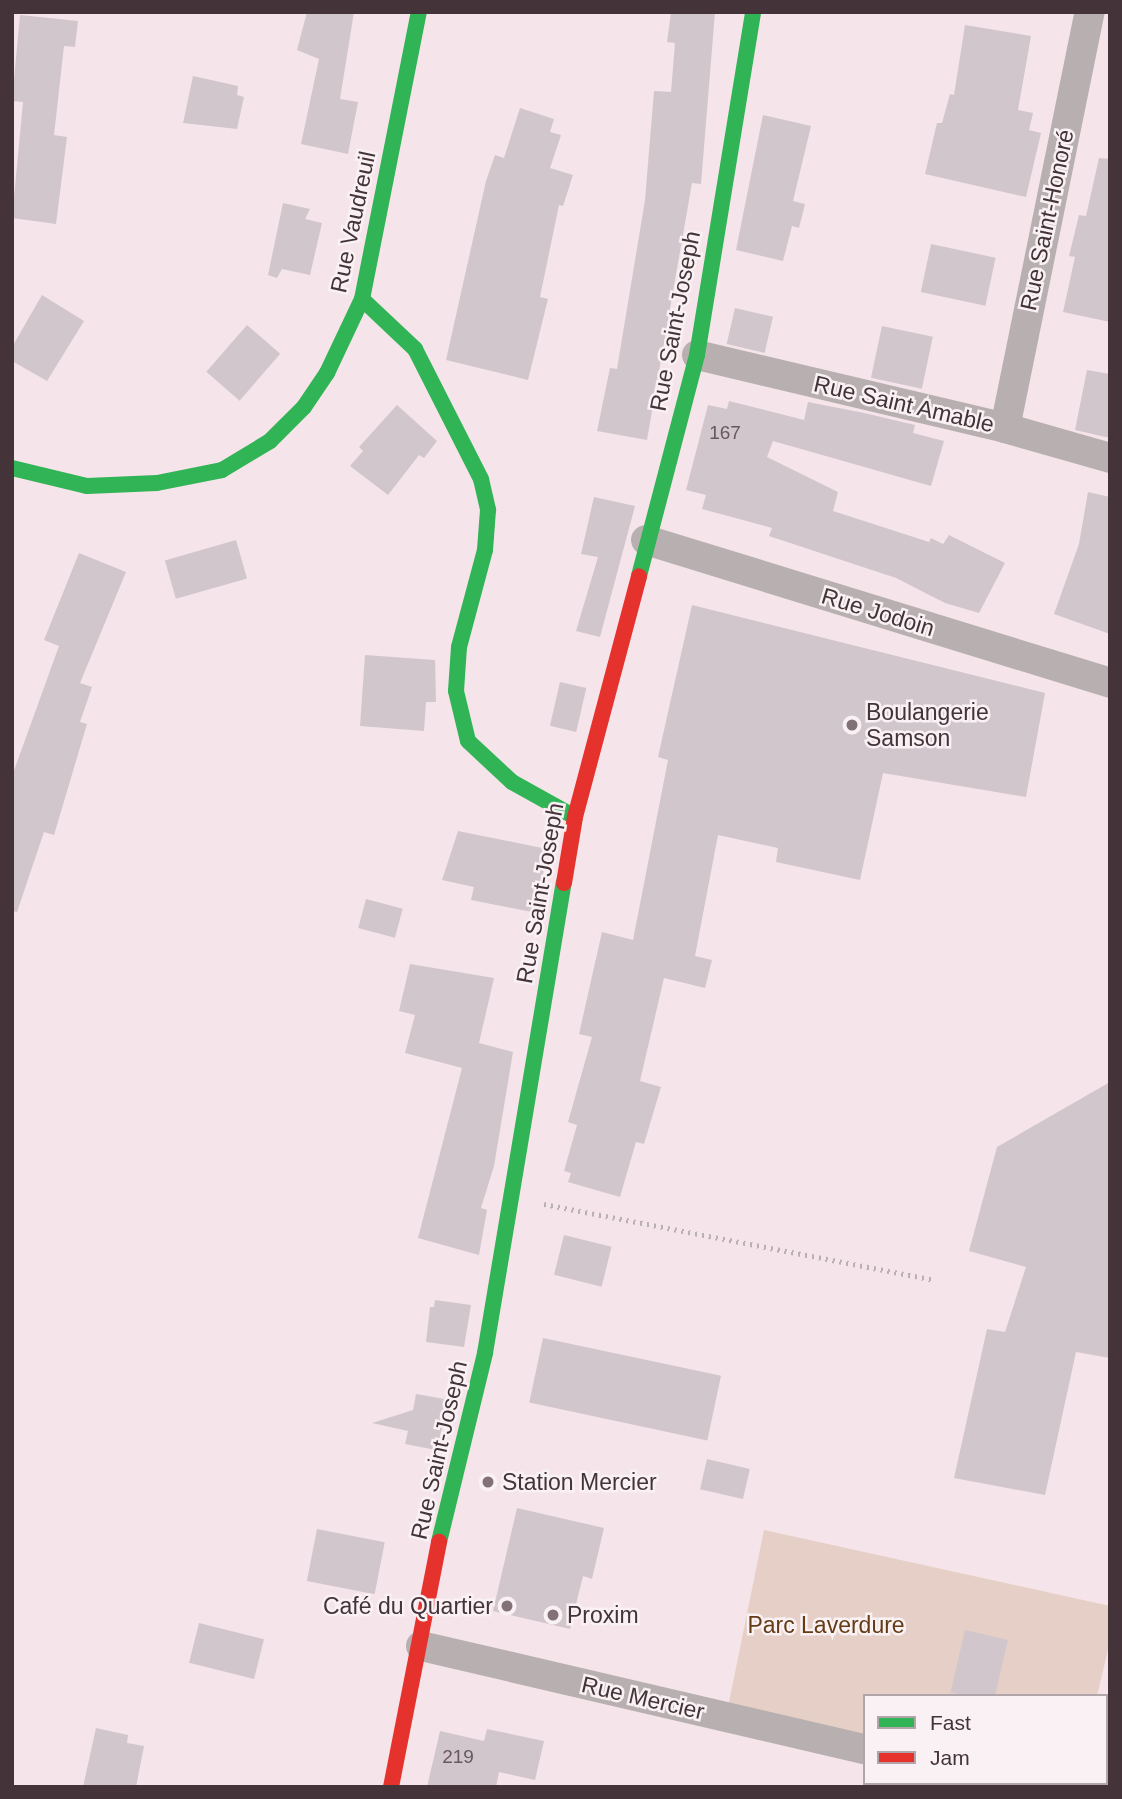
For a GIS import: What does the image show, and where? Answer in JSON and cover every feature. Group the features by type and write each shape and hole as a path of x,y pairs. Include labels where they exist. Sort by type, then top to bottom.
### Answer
{"street":[{"name":"Rue Vaudreuil","path":"12,468 87,486 157,483 222,470 270,441 304,407 327,373 362,299 419,12"},
{"name":"Rue Saint-Joseph","path":"391,1787 421,1646 452,1476 485,1353 575,817 697,355 753,12"},
{"name":"Rue Saint-Honoré","path":"1004,428 1090,12"},
{"path":"362,299 387,318 415,349 481,479 488,510 485,550 459,648 456,691 468,741 512,782 575,817"},
{"name":"Rue Saint Amable","path":"697,355 1004,428 1110,458"},
{"name":"Rue Jodoin","path":"646,540 1110,683"},
{"name":"Rue Mercier","path":"421,1646 863,1749"}],"path":[{"path":"509,1198 935,1280"}],"green space":[{"name":"Parc Laverdure","path":"764,1530 1110,1606 1110,1641 1097,1694 863,1694 863,1749 726,1717"}],"building":[{"path":"307,12 354,12 340,99 358,102 348,154 301,144 319,59 297,50"},
{"path":"671,12 715,12 701,184 692,183 647,440 597,431 610,368 617,369 645,200 654,91 671,92 675,43 667,42"},
{"path":"20,15 78,21 75,47 64,46 54,135 67,137 56,224 12,218 23,102 12,101"},
{"path":"965,25 1031,36 1018,110 1033,113 1029,130 1041,133 1026,197 925,174 937,123 942,123 950,94 954,95"},
{"path":"193,76 238,86 237,95 244,97 237,129 183,123"},
{"path":"520,108 554,119 550,132 561,135 550,168 573,175 563,206 559,205 540,297 548,299 528,380 446,360 486,181 495,155 504,158"},
{"path":"763,115 811,126 793,201 805,204 799,228 792,226 783,261 736,250"},
{"path":"1099,158 1110,159 1110,322 1063,312 1075,257 1069,256 1079,215 1086,216"},
{"path":"283,203 310,209 305,219 322,223 310,275 282,269 277,278 268,275"},
{"path":"931,244 996,258 985,306 921,292"},
{"path":"42,295 84,321 47,381 12,361 12,347"},
{"path":"735,308 773,317 765,353 727,344"},
{"path":"247,325 280,354 240,401 206,372"},
{"path":"882,326 933,337 922,389 871,378"},
{"path":"1087,370 1110,374 1110,438 1075,430"},
{"path":"729,401 804,420 808,402 915,425 913,433 944,441 931,486 773,441 767,457 838,492 833,511 929,542 931,538 943,544 949,535 1005,563 979,613 945,603 896,578 769,536 772,528 702,509 706,495 686,490 708,405 727,409"},
{"path":"397,405 437,441 424,458 419,455 388,495 350,466 363,451 359,447"},
{"path":"1088,492 1110,497 1110,634 1054,614 1079,544"},
{"path":"594,497 635,506 600,637 576,631 598,557 581,554"},
{"path":"236,540 247,578 176,599 165,560"},
{"path":"79,553 126,572 80,683 92,687 80,722 87,724 54,835 44,832 17,912 12,911 12,776 59,646 44,640"},
{"name":"Boulangerie Samson","path":"692,605 1045,693 1026,797 883,773 860,880 776,862 778,848 718,835 695,956 712,960 705,988 664,978 640,1081 661,1087 644,1144 636,1142 620,1197 568,1182 571,1173 564,1171 577,1125 568,1122 592,1037 579,1034 602,932 633,940 668,760 658,757"},
{"path":"365,655 435,660 436,702 426,702 424,731 360,726"},
{"path":"560,682 586,688 576,732 550,726"},
{"path":"458,831 547,849 537,913 471,900 474,887 442,880"},
{"path":"366,899 403,909 395,938 358,928"},
{"path":"410,964 494,978 479,1043 513,1052 494,1166 481,1208 487,1210 479,1255 418,1238 462,1068 405,1053 415,1015 399,1011"},
{"path":"1110,1082 1110,1358 1076,1352 1045,1495 954,1478 987,1329 1005,1332 1026,1267 969,1251 997,1147"},
{"path":"564,1235 612,1247 602,1287 554,1275"},
{"path":"435,1300 471,1305 464,1347 426,1342 430,1307 434,1307"},
{"path":"543,1338 721,1376 707,1440 529,1403"},
{"path":"416,1394 450,1400 436,1450 405,1444 408,1431 372,1423 413,1410"},
{"path":"707,1459 750,1469 743,1499 700,1489"},
{"path":"517,1508 604,1528 592,1579 583,1576 570,1629 493,1611"},
{"path":"317,1529 385,1542 375,1594 307,1581"},
{"path":"199,1623 264,1639 254,1679 189,1663"},
{"path":"965,1630 1008,1640 995,1694 951,1692"},
{"path":"96,1728 128,1735 127,1743 144,1746 136,1787 83,1787"},
{"path":"487,1729 544,1741 535,1780 499,1772 496,1787 427,1787 440,1731 484,1741"}],"traffic: fast":[{"path":"12,468 87,486 157,483 222,470 270,441 304,407 327,373 362,299 419,12"},
{"path":"639,576 697,355 753,12"},
{"path":"362,299 415,349 481,479 488,510 485,550 459,647 456,691 468,741 512,782 575,817"},
{"path":"439,1542 485,1353 564,883"}],"traffic: jam":[{"path":"564,883 575,817 639,576"},
{"path":"391,1787 439,1542"}],"place":[{"name":"Boulangerie Samson","path":"852,725"},
{"name":"Station Mercier","path":"488,1482"},
{"name":"Café du Quartier","path":"507,1606"},
{"name":"Proxim","path":"553,1615"}]}
